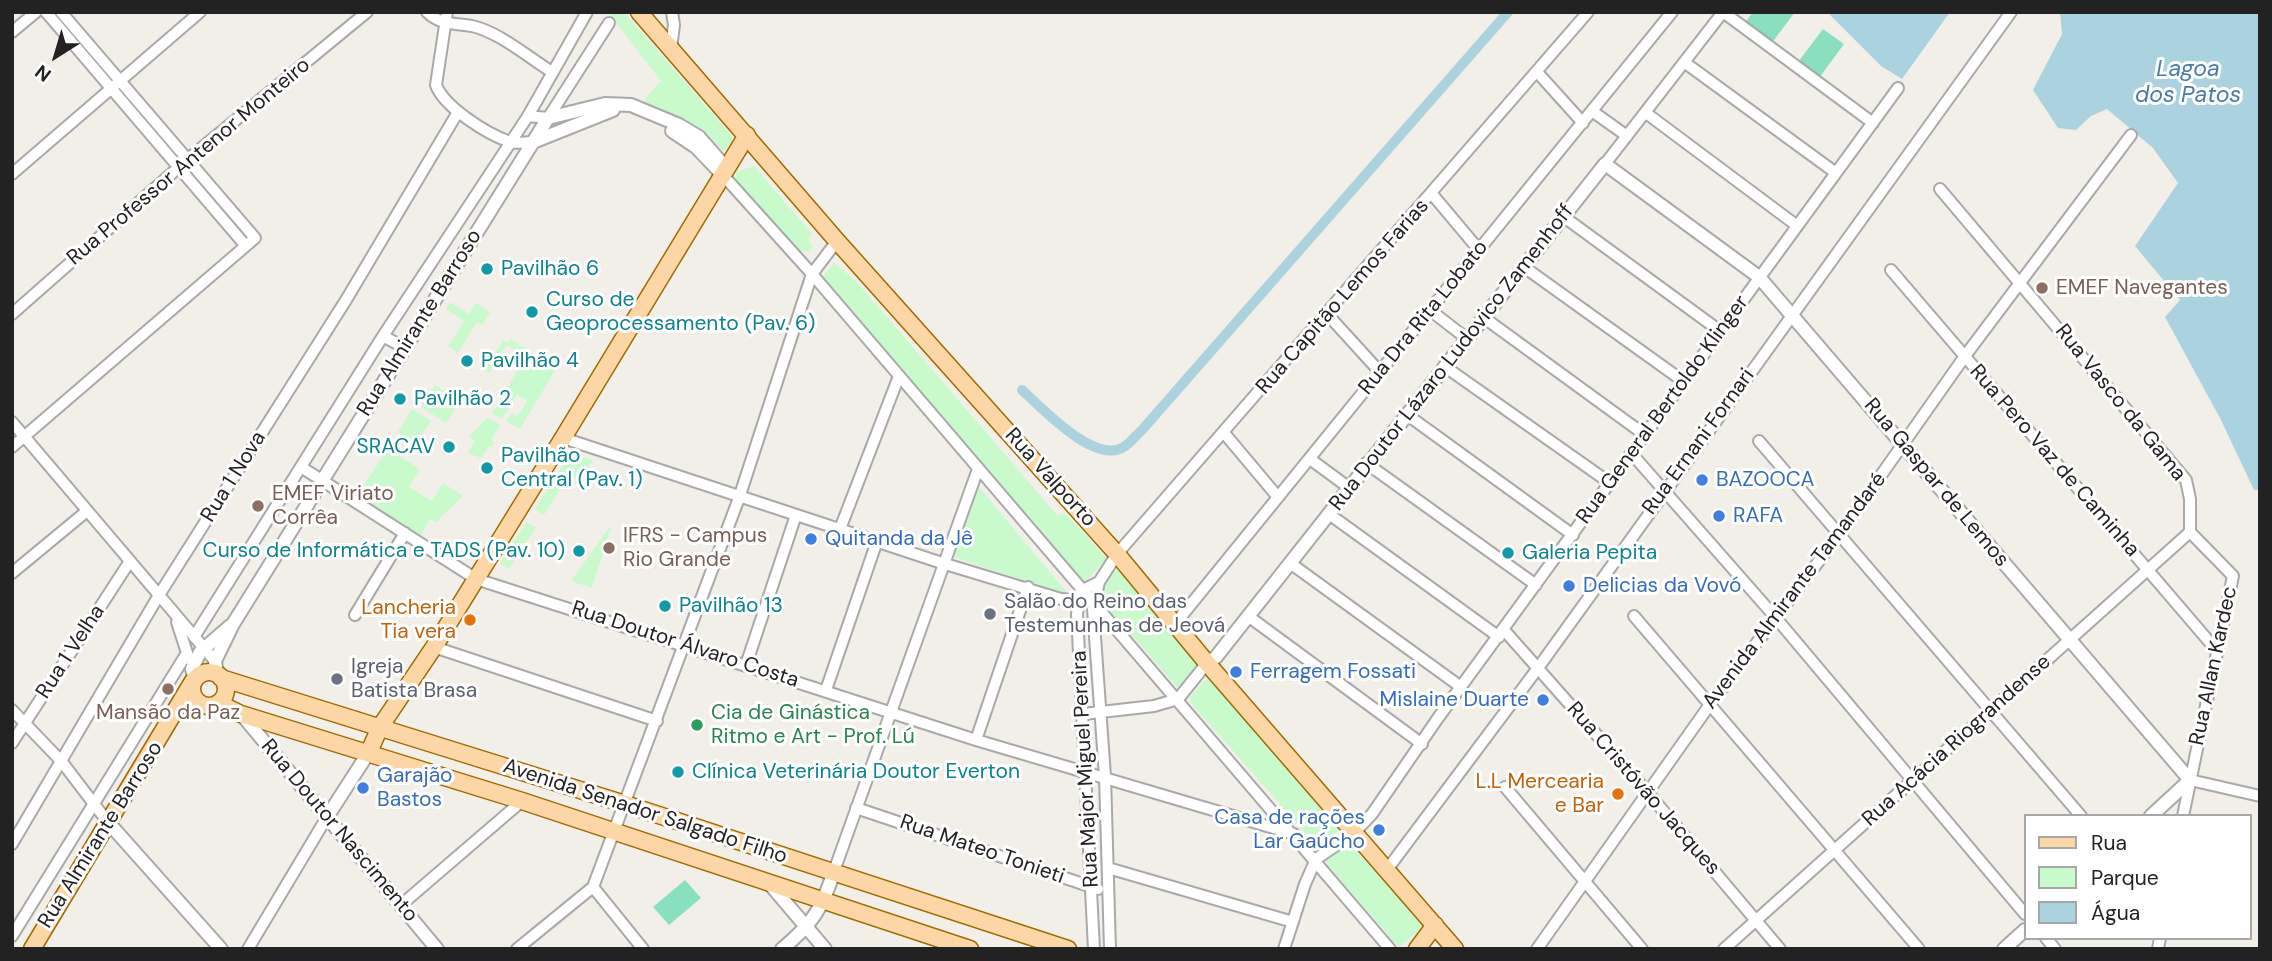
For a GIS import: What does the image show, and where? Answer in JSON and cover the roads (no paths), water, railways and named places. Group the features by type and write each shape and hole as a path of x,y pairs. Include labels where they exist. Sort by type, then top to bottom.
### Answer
{"main road":[{"name":"Rua Valporto","path":"639,12 837,241 1118,554 1207,663 1455,949"},
{"path":"369,752 380,727 434,647 564,439 747,135"},
{"path":"214,666 226,691 218,703 209,706 200,704 192,694 194,676 207,672 214,666"},
{"name":"Avenida Senador Salgado Filho","path":"214,666 260,690 625,804 1068,949"},
{"name":"Rua Almirante Barroso","path":"32,949 107,821 171,721 194,676"},
{"name":"Avenida Senador Salgado Filho","path":"218,703 241,714 522,801 970,949"},
{"name":"Rua Almirante Barroso","path":"171,721 200,704"},
{"path":"1417,949 1435,925"}],"street":[{"path":"12,33 36,12"},
{"path":"46,12 116,85"},
{"path":"61,12 245,246"},
{"path":"12,174 200,12"},
{"name":"Rua Professor Antenor Monteiro","path":"12,314 183,164 367,12"},
{"path":"426,12 439,22 447,18 487,32 552,72"},
{"path":"194,637 383,336 511,142 587,12"},
{"path":"671,48 674,25 672,12"},
{"name":"Rua Capitão Lemos Farias","path":"1093,603 1099,582 1118,554 1225,434 1588,12"},
{"name":"Rua Dra Rita Lobato","path":"1175,624 1672,12"},
{"path":"1723,12 1874,123"},
{"name":"Rua Doutor Lázaro Ludovico Zamenhoff","path":"1178,699 1207,663 1216,657 1723,12"},
{"name":"Rua Ernani Fornari","path":"1386,871 1538,668 1791,313 2011,12"},
{"path":"447,18 436,85 440,96 458,112 511,142 532,142 605,108"},
{"name":"Rua Almirante Barroso","path":"194,676 214,666 233,624 532,142 609,23"},
{"path":"1685,62 1836,173"},
{"path":"1536,72 1583,123"},
{"name":"Rua General Bertoldo Klinger","path":"1316,859 1354,833 1372,814 1461,687 1898,88"},
{"path":"527,116 548,118 605,108 631,111 680,134 724,171 1081,591 1316,859 1390,949"},
{"path":"1592,111 1627,136"},
{"name":"Rua 1 Nova","path":"12,844 159,595 346,300 458,112"},
{"path":"1646,113 1796,225"},
{"name":"Avenida Almirante Tamandaré","path":"1537,949 1712,703 1904,445 1965,356 2131,135"},
{"path":"12,447 255,238 183,164"},
{"name":"Rua Gaspar de Lemos","path":"1605,164 1759,277 2190,780"},
{"name":"Rua Vasco da Gama","path":"1940,188 2186,480 2190,499 2190,532"},
{"path":"1432,194 1479,250"},
{"path":"1564,217 1720,331"},
{"path":"517,949 593,887 739,498 812,274 837,241"},
{"path":"1524,267 1683,381"},
{"name":"Rua Pero Vaz de Caminha","path":"1891,270 2218,652"},
{"path":"1430,310 1466,338"},
{"path":"1328,315 1380,372"},
{"path":"1483,317 1645,435"},
{"path":"383,336 405,348"},
{"path":"1444,366 1610,483"},
{"path":"840,529 899,376"},
{"path":"1406,414 1573,535"},
{"path":"12,422 194,637 214,666"},
{"path":"1225,434 1277,496"},
{"path":"564,439 942,563 1078,603 1093,603"},
{"path":"1759,441 1841,532 1991,713 2079,814"},
{"path":"1632,454 1776,618 2024,913"},
{"path":"1310,459 1348,487"},
{"path":"1366,463 1536,585"},
{"name":"Rua Doutor Álvaro Costa","path":"301,467 476,579 976,740 1294,834"},
{"path":"782,949 808,929 825,900 942,563 978,469"},
{"path":"12,573 88,511"},
{"name":"Rua Cristóvão Jacques","path":"1329,514 1501,634 1538,668 1780,949"},
{"path":"747,665 796,515"},
{"name":"Rua Acácia Riograndense","path":"1724,949 1991,713 2190,532"},
{"name":"Rua Allan Kardec","path":"2183,814 2233,576 2190,532"},
{"path":"355,615 405,533"},
{"path":"826,690 877,541"},
{"name":"Rua 1 Velha","path":"12,743 130,561"},
{"path":"1290,563 1461,687"},
{"name":"Rua Capitão Lemos Farias","path":"1081,591 1099,582"},
{"path":"976,740 1028,587"},
{"name":"Rua Major Miguel Pereira","path":"1081,591 1078,603 1094,949"},
{"name":"Rua Major Miguel Pereira","path":"1093,603 1102,711 1110,949"},
{"path":"171,610 186,642 194,676"},
{"path":"1248,616 1422,744"},
{"path":"1634,616 1712,703 1919,949"},
{"path":"434,647 657,721"},
{"name":"Rua Almirante Barroso","path":"12,936 187,653"},
{"path":"1083,714 1154,706 1178,699"},
{"path":"12,710 62,762 107,821 221,949"},
{"name":"Rua Doutor Nascimento","path":"241,714 437,949"},
{"path":"248,949 369,752"},
{"path":"2153,814 2190,780 2260,796"},
{"path":"1505,787 1642,949"},
{"path":"401,905 522,801"},
{"name":"Rua Mateo Tonieti","path":"856,808 1108,891"},
{"path":"1284,949 1316,859"},
{"path":"1108,868 1293,922"},
{"path":"769,883 824,949"},
{"path":"593,887 643,949"},
{"path":"2004,949 2024,931"}],"water":[{"path":"1827,12 1950,12 1902,79 1881,66"},
{"name":"Lagoa dos Patos","path":"2060,12 2260,12 2260,490 2254,490 2221,420 2165,317 2180,300 2135,246 2178,183 2153,148 2107,109 2091,116 2076,130 2058,128 2033,90 2062,34"}],"waterway":[{"path":"1022,390 1083,441 1110,451 1127,445 1508,12"}],"place":[{"name":"Pavilhão 6","path":"487,269"},
{"name":"EMEF Navegantes","path":"2042,288"},
{"name":"Curso de Geoprocessamento (Pav. 6)","path":"532,312"},
{"name":"Pavilhão 4","path":"467,361"},
{"name":"Pavilhão 2","path":"400,399"},
{"name":"SRACAV","path":"449,447"},
{"name":"Pavilhão Central (Pav. 1)","path":"487,468"},
{"name":"BAZOOCA","path":"1702,480"},
{"name":"EMEF Viriato Corrêa","path":"258,506"},
{"name":"RAFA","path":"1719,516"},
{"name":"Quitanda da Jê","path":"811,539"},
{"name":"IFRS - Campus Rio Grande","path":"609,548"},
{"name":"Curso de Informática e TADS (Pav. 10)","path":"579,551"},
{"name":"Galeria Pepita","path":"1508,553"},
{"name":"Delicias da Vovó","path":"1569,586"},
{"name":"Pavilhão 13","path":"665,606"},
{"name":"Salão do Reino das Testemunhas de Jeová","path":"990,614"},
{"name":"Lancheria Tia vera","path":"470,620"},
{"name":"Ferragem Fossati","path":"1236,672"},
{"name":"Igreja Batista Brasa","path":"337,679"},
{"name":"Mansão da Paz","path":"168,689"},
{"name":"Mislaine Duarte","path":"1543,700"},
{"name":"Cia de Ginástica Ritmo e Art - Prof. Lú","path":"697,725"},
{"name":"Clínica Veterinária Doutor Everton","path":"678,772"},
{"name":"Garajão Bastos","path":"363,788"},
{"name":"L.L Mercearia e Bar","path":"1618,794"},
{"name":"Casa de rações Lar Gaúcho","path":"1379,830"}]}
